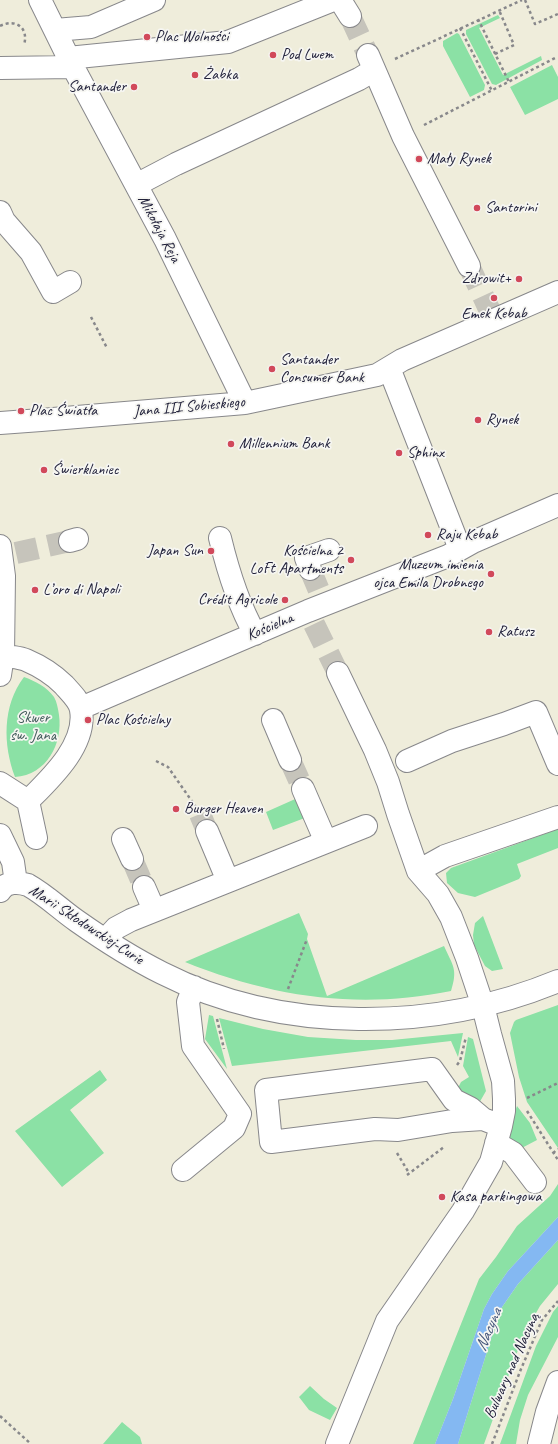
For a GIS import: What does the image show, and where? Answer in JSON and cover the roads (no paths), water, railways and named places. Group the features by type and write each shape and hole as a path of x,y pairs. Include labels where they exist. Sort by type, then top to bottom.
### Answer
{"street":[{"name":"Mikołaja Reja","path":"40,0 70,63 165,239 245,403"},
{"path":"55,30 91,27 154,0"},
{"path":"0,68 70,63 228,42 333,0"},
{"path":"136,184 359,79 371,63 402,136 469,266"},
{"path":"1,220 31,252 53,292 70,282"},
{"path":"460,549 389,371 402,360 558,292"},
{"name":"Jana III Sobieskiego","path":"0,423 245,403 389,371"},
{"path":"460,549 558,505"},
{"path":"460,549 466,528"},
{"path":"220,538 229,572 248,622 255,634"},
{"name":"Kościelna","path":"81,708 317,608 448,556 460,549"},
{"path":"310,569 306,558 329,550"},
{"path":"6,552 1,665 25,660 51,674 74,696 81,708 82,725 75,744 54,775 28,801"},
{"path":"337,1444 387,1321 463,1211 491,1162 493,1129 504,1112 503,1081 483,1006 469,964 451,917 438,894 418,870 388,782 375,750 338,673"},
{"path":"408,761 452,741 536,712 558,764"},
{"path":"273,720 290,760"},
{"path":"0,783 28,801 36,838"},
{"path":"303,789 326,842"},
{"path":"418,870 445,856 558,816"},
{"path":"203,822 228,881"},
{"path":"105,940 123,923 366,826"},
{"path":"0,835 13,862 8,887"},
{"path":"123,839 132,859"},
{"name":"Marii Skłodowskiej-Curie","path":"8,887 24,884 33,888 105,940 162,974 194,987 239,1002 268,1009 312,1016 345,1018 406,1018 483,1006 532,992 558,981"},
{"path":"144,887 154,910"},
{"path":"183,1170 234,1128 240,1114 193,1046 188,1002 194,987"},
{"path":"493,1129 452,1121 398,1130 375,1129 271,1142 266,1090 432,1069 454,1100 470,1108 493,1129 535,1182"},
{"path":"539,1444 546,1412 558,1382"}],"water":[{"name":"Nacyna","path":"558,1217 558,1240 518,1284 500,1310 458,1444 435,1444 453,1399 484,1309 492,1294 508,1271"}],"tunnel":[{"path":"350,16 368,55"},
{"path":"469,266 490,311"},
{"path":"16,553 70,541"},
{"path":"310,569 320,593"},
{"path":"314,624 338,673"},
{"path":"290,760 303,789"},
{"path":"200,814 207,831"},
{"path":"132,859 144,887"}],"place":[{"name":"Plac Wolności","path":"147,37"},
{"name":"Pod Lwem","path":"273,55"},
{"name":"Żabka","path":"195,75"},
{"name":"Santander","path":"134,87"},
{"name":"Mały Rynek","path":"419,159"},
{"name":"Santorini","path":"477,208"},
{"name":"Zdrowit+","path":"519,279"},
{"name":"Emek Kebab","path":"494,298"},
{"name":"Santander Consumer Bank","path":"272,369"},
{"name":"Plac Światła","path":"21,411"},
{"name":"Rynek","path":"478,420"},
{"name":"Millennium Bank","path":"231,444"},
{"name":"Sphinx","path":"399,453"},
{"name":"Świerklaniec","path":"44,470"},
{"name":"Raju Kebab","path":"428,535"},
{"name":"Japan Sun","path":"211,551"},
{"name":"Kościelna 2 LoFt Apartments","path":"351,560"},
{"name":"Muzeum imienia ojca Emila Drobnego","path":"491,574"},
{"name":"L’oro di Napoli","path":"35,590"},
{"name":"Crédit Agricole","path":"285,600"},
{"name":"Ratusz","path":"489,632"},
{"name":"Plac Kościelny","path":"88,720"},
{"name":"Burger Heaven","path":"176,809"},
{"name":"Kasa parkingowa","path":"442,1197"}],"park label":[{"name":"Skwer św. Jana","path":"33,727"}]}
